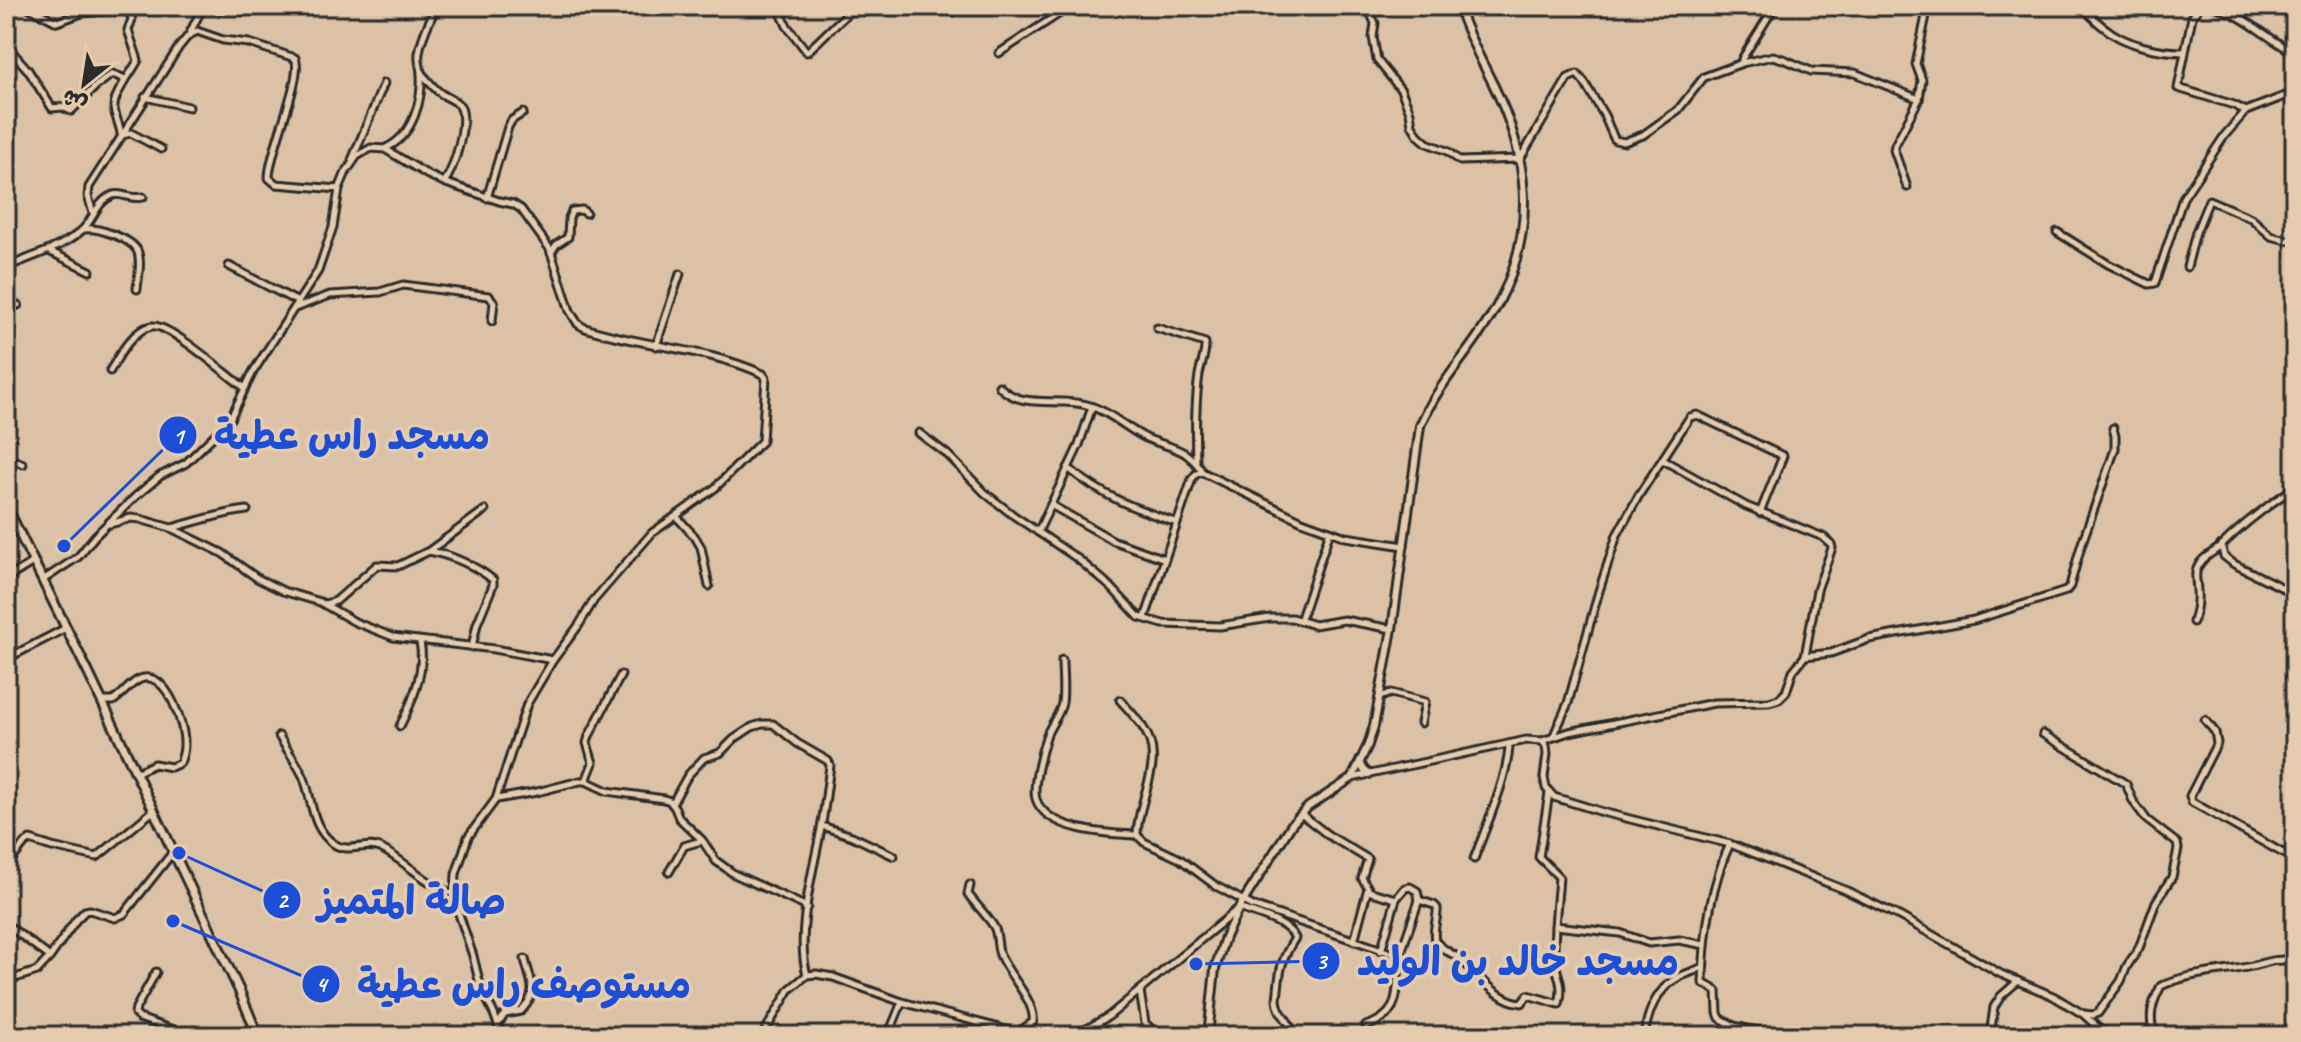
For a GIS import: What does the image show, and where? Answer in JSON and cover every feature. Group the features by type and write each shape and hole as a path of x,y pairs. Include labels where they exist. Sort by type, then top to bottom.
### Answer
{"main road":[{"path":"6,506 239,990 256,1036"}],"street":[{"path":"26,6 57,22 82,13 123,6 130,11 132,19 128,30 138,60 124,81 114,108 121,137"},
{"path":"85,6 97,12"},
{"path":"93,213 87,191 145,97 188,36 202,8 223,10 228,6"},
{"path":"778,6 787,26 807,52 855,6"},
{"path":"953,12 962,6"},
{"path":"999,53 1071,6"},
{"path":"1367,6 1375,23 1373,37 1377,60 1401,90 1418,135 1460,161 1520,159"},
{"path":"1352,778 1374,726 1380,697 1420,426 1434,398 1495,310 1515,263 1525,225 1524,185 1512,127 1468,37 1458,6"},
{"path":"1742,63 1756,34 1775,6"},
{"path":"1907,187 1894,150 1919,99 1922,80 1916,64 1928,6"},
{"path":"2081,6 2116,35 2157,50 2184,52"},
{"path":"2213,6 2237,14 2273,42 2295,53"},
{"path":"2197,7 2184,52 2179,89 2246,111"},
{"path":"385,149 401,140 418,108 421,73 418,56 434,11"},
{"path":"188,36 193,32 204,32 223,40 249,43 295,58 299,67 269,178 276,184 339,189"},
{"path":"6,45 28,70 52,108 62,107 71,111 112,74 124,81"},
{"path":"1520,159 1568,78 1577,74 1615,140 1624,142 1643,135 1665,120 1682,106 1704,77 1773,56 1811,71 1855,73 1919,99"},
{"path":"421,73 463,111 454,164 444,182"},
{"path":"43,580 78,557 125,507 160,476 186,463 225,426 253,372 318,271 333,227 339,189 384,83"},
{"path":"2057,232 2108,264 2149,284 2155,283 2183,198 2225,135 2246,111 2295,92"},
{"path":"145,97 189,107"},
{"path":"487,198 508,127 515,117 523,113"},
{"path":"121,137 131,133 161,149"},
{"path":"350,165 357,156 371,148 385,149 444,182 513,204 534,224 551,253 570,311 578,324 594,331 713,357 756,371 766,378 762,441 715,488 652,533 602,588 527,704 496,799 468,837 456,874 455,896 480,985 502,1036"},
{"path":"6,267 48,251 84,229 103,202 116,194 128,198 143,197"},
{"path":"2187,267 2209,200 2251,218 2271,236 2295,242"},
{"path":"551,253 568,237 572,211 582,210 586,213"},
{"path":"84,229 105,231 137,250 137,289"},
{"path":"48,251 90,271"},
{"path":"229,266 296,306 330,295 380,292 403,285 489,296 494,302 492,321"},
{"path":"656,346 680,274"},
{"path":"6,309 18,305"},
{"path":"110,371 130,341 147,327 153,326 174,334 245,388"},
{"path":"1157,328 1205,343 1199,374 1196,462"},
{"path":"999,386 1015,398 1077,403 1102,410 1130,429 1177,448 1196,462 1202,472 1295,518 1359,540 1404,546"},
{"path":"1038,532 1079,445 1092,407"},
{"path":"1553,736 1568,703 1617,535 1633,504 1687,421 1697,415 1781,453 1783,459 1760,513"},
{"path":"1805,656 1831,653 1869,639 1974,620 2066,591 2115,449 2113,428"},
{"path":"919,433 948,455 985,493 1078,559 1111,587 1133,612 1145,618 1163,624 1220,626 1270,618 1292,618 1314,625 1344,620 1392,629"},
{"path":"1208,1036 1215,969 1225,937 1239,908 1301,814 1352,778 1714,703 1769,702 1779,699 1786,692 1793,671 1805,656 1817,590 1831,544 1823,537 1760,513 1663,460"},
{"path":"6,465 16,461 23,464"},
{"path":"1068,468 1082,480 1122,503 1177,523"},
{"path":"1145,618 1192,479 1202,472"},
{"path":"2193,622 2198,593 2195,579 2203,558 2295,487"},
{"path":"1051,505 1114,541 1165,559"},
{"path":"125,507 131,518"},
{"path":"171,528 216,514 247,510"},
{"path":"324,604 336,601 377,565 398,566 429,551 485,510"},
{"path":"676,516 701,547 709,586"},
{"path":"109,524 131,518 171,528 222,553 257,578 283,591 309,597 374,631 393,637 553,660"},
{"path":"1300,621 1330,530"},
{"path":"2221,545 2224,556 2234,564 2295,594"},
{"path":"429,551 462,563 493,580 472,647"},
{"path":"6,579 34,562"},
{"path":"6,659 66,628"},
{"path":"400,726 410,707 420,668 420,642"},
{"path":"1062,660 1062,705 1047,735 1035,792 1036,799 1048,813 1074,827 1116,835 1137,835 1243,901 1400,956"},
{"path":"586,781 593,763 587,743 589,736 621,675"},
{"path":"102,701 113,701 142,678 164,686 170,696 183,730 185,744 180,763 171,767 154,764 135,773"},
{"path":"1380,697 1391,693 1425,702 1421,723"},
{"path":"1120,700 1139,721 1150,739 1154,754 1137,835"},
{"path":"2205,720 2215,732 2217,743 2190,796 2192,802 2295,860"},
{"path":"672,804 688,775 704,758 720,753 752,727 773,724 830,763 822,826 809,884 803,962 807,975"},
{"path":"2043,734 2126,784 2133,801 2147,820 2172,838 2178,849 2172,877 2156,902 2139,948 2121,981 2098,1013 2083,1014"},
{"path":"279,736 302,774 314,819 333,843 342,848 372,846 383,850 428,883 455,896"},
{"path":"1542,741 1547,754 1544,777 1550,792 1562,801 1730,844 1833,885 2053,996 2083,1014 2107,1036"},
{"path":"1474,859 1493,808 1509,754 1509,744"},
{"path":"1360,763 1369,774"},
{"path":"496,799 586,781 607,791 664,799 672,804 679,818 702,840 716,861 734,874 807,907"},
{"path":"1419,900 1437,908 1435,935 1438,944 1501,995 1516,1003 1522,1003 1525,996 1531,995 1559,1004 1562,980 1554,954 1559,875 1539,857 1550,792"},
{"path":"10,862 30,840 97,857 153,811"},
{"path":"1301,814 1368,859 1362,878 1367,883 1368,891 1354,941"},
{"path":"822,826 894,856"},
{"path":"669,872 684,846 702,840"},
{"path":"1730,844 1719,866 1705,945 1703,983 1717,991 1720,1018 1734,1026 1762,1032"},
{"path":"6,981 37,971 85,911 115,918 124,914 173,852"},
{"path":"970,885 968,894 995,927 1000,954 1034,1013 1033,1022 1017,1034"},
{"path":"1366,1026 1377,1023 1397,1000 1400,956 1419,900 1417,891 1410,887 1405,888 1396,899 1381,951"},
{"path":"1368,891 1396,899"},
{"path":"1066,1036 1099,1023 1239,908"},
{"path":"1239,908 1281,925 1294,934 1295,938 1280,968 1277,1000 1282,1016 1291,1025 1293,1036"},
{"path":"6,924 50,957"},
{"path":"1555,926 1620,933 1649,943 1679,940 1705,945"},
{"path":"497,1025 505,1014 521,1011 534,991 525,959"},
{"path":"2156,1036 2150,1017 2161,986 2186,977 2271,960 2295,961"},
{"path":"1644,1036 1659,993 1682,975 1704,966"},
{"path":"156,972 135,1014 190,1036"},
{"path":"777,1036 763,1034 790,989 807,975 816,974 833,977 902,1002 1029,1036"},
{"path":"1990,1036 1994,1007 2018,981"},
{"path":"1140,990 1145,1023 1159,1036"},
{"path":"888,1036 902,1002"},
{"path":"2289,1036 2295,1025"},
{"path":"993,1036 995,1028"}],"place":[{"name":"مسجد راس عطية","path":"64,546"},
{"name":"صالة المتميز","path":"179,853"},
{"name":"مستوصف راس عطية","path":"173,921"},
{"name":"مسجد خالد بن الوليد","path":"1196,964"}]}
